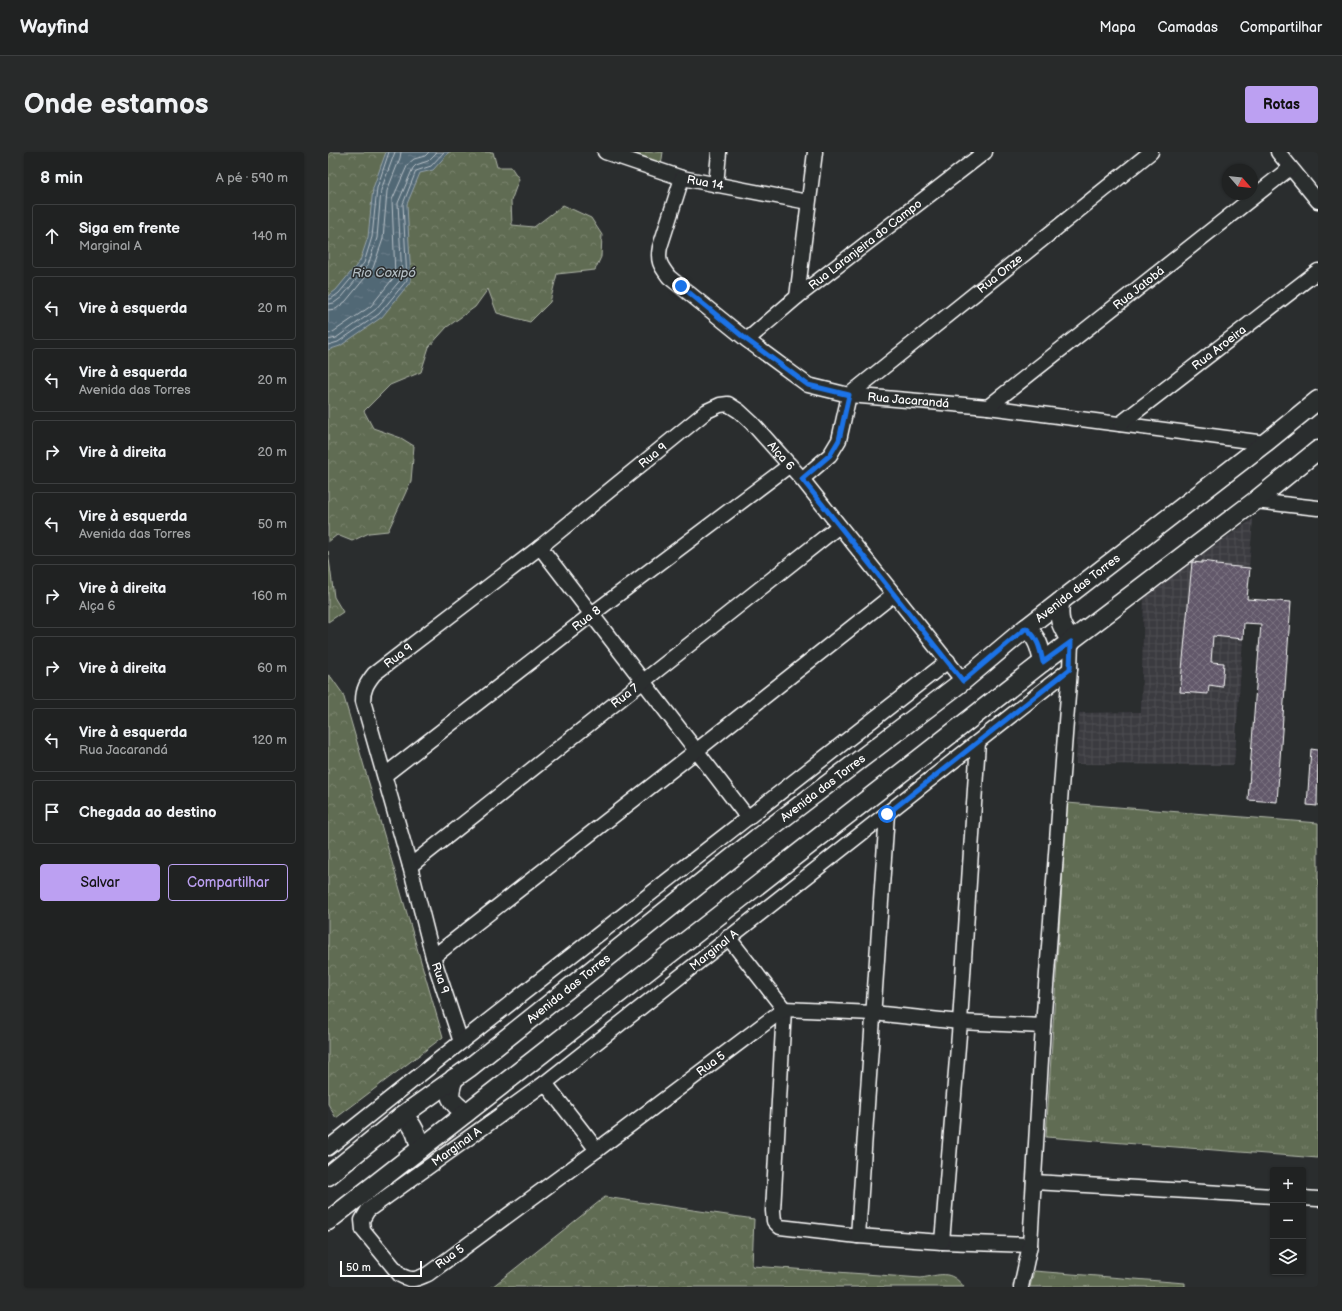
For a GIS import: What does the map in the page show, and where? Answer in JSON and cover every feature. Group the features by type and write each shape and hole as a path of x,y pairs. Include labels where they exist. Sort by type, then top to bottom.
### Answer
{"main road":[{"name":"Avenida das Torres","path":"328,1176 403,1115 469,1068 757,838 963,681 1026,628 1265,443 1318,400"},
{"path":"328,1221 1043,662 1255,501 1318,450"},
{"path":"1060,602 1059,612 1061,625 1071,642"},
{"path":"1026,628 1034,636 1040,646 1043,662"},
{"path":"454,1078 450,1088 450,1097 454,1104 466,1113"},
{"path":"403,1115 415,1131 420,1149"}],"street":[{"name":"Rua 14","path":"605,152 682,178 808,202"},
{"path":"716,185 719,152"},
{"name":"Rua Laranjeira do Campo","path":"747,340 797,298 985,152"},
{"name":"Rua Onze","path":"849,395 1151,152"},
{"path":"1278,152 1318,201"},
{"path":"797,298 808,202 817,153"},
{"name":"Rua Jatobá","path":"988,407 1290,168"},
{"name":"Rua Jacarandá","path":"682,178 660,247 658,257 663,268 670,277 747,340 808,385 849,395 988,407 1265,443"},
{"name":"Rua Aroeira","path":"1120,424 1318,271"},
{"path":"802,479 830,455 839,440 849,395"},
{"name":"Alça 6","path":"728,404 739,410 749,419 802,479 963,681"},
{"name":"Rua 9","path":"461,1042 433,957 410,866 363,701 363,692 367,683 374,674 540,547 707,411 720,405 728,404"},
{"name":"Rua 8","path":"385,776 592,614 790,465"},
{"path":"1255,501 1318,508"},
{"name":"Rua 7","path":"410,866 839,526"},
{"path":"540,547 748,818"},
{"path":"433,957 894,594"},
{"path":"1021,1287 1030,1245 1043,1026 1071,642"},
{"path":"328,1148 461,1042 948,661"},
{"name":"Marginal A","path":"428,1274 415,1280 407,1279 400,1275 363,1230 362,1220 368,1210 545,1082 1070,669"},
{"path":"942,1242 960,1022 978,742"},
{"path":"858,1236 887,814"},
{"path":"728,937 784,1009 773,1210 774,1221 780,1227 858,1236 942,1242 1030,1245"},
{"path":"784,1009 873,1013 960,1022 1043,1026"},
{"name":"Rua 5","path":"428,1274 597,1150 784,1009"},
{"path":"545,1082 597,1150"},
{"path":"1034,1182 1270,1196"},
{"path":"1306,1198 1318,1199"}],"shaded area":[{"path":"1253,519 1234,765 1076,764 1079,713 1141,712 1144,594"}],"green space":[{"path":"328,152 493,152 497,167 511,167 519,179 511,201 512,225 534,227 563,205 591,218 602,235 601,257 595,270 557,274 550,302 530,322 497,313 488,289 475,307 447,327 429,347 421,372 390,385 364,411 373,428 401,438 414,446 411,481 388,531 369,533 352,541 337,535 328,542"},
{"path":"621,152 663,152 661,166"},
{"path":"328,551 334,597 343,612 328,622"},
{"path":"328,675 343,694 443,1037 336,1118 328,1104"},
{"path":"1067,803 1318,823 1318,1158 1046,1137"},
{"path":"605,1197 754,1219 752,1266 921,1278 949,1275 959,1281 964,1287 492,1287"},
{"path":"1034,1271 1185,1283 1185,1287 1030,1287"}],"water":[{"name":"Rio Coxipó","path":"386,152 449,152 433,170 420,173 407,204 411,281 382,317 340,346 328,350 328,296 336,290 360,261 368,237 373,188"}],"building":[{"path":"1202,561 1217,563 1216,565 1250,568 1247,599 1291,602 1277,802 1248,800 1261,624 1244,623 1243,639 1213,636 1211,662 1224,663 1222,687 1209,685 1208,694 1180,692 1192,562 1202,563"},
{"path":"1311,749 1318,750 1317,806 1307,805"}],"route":[{"path":"681,286 747,340 808,385 849,395 839,440 830,455 802,479 963,681 1026,628 1034,636 1040,646 1043,662 1071,642 1070,669 887,814"}]}
